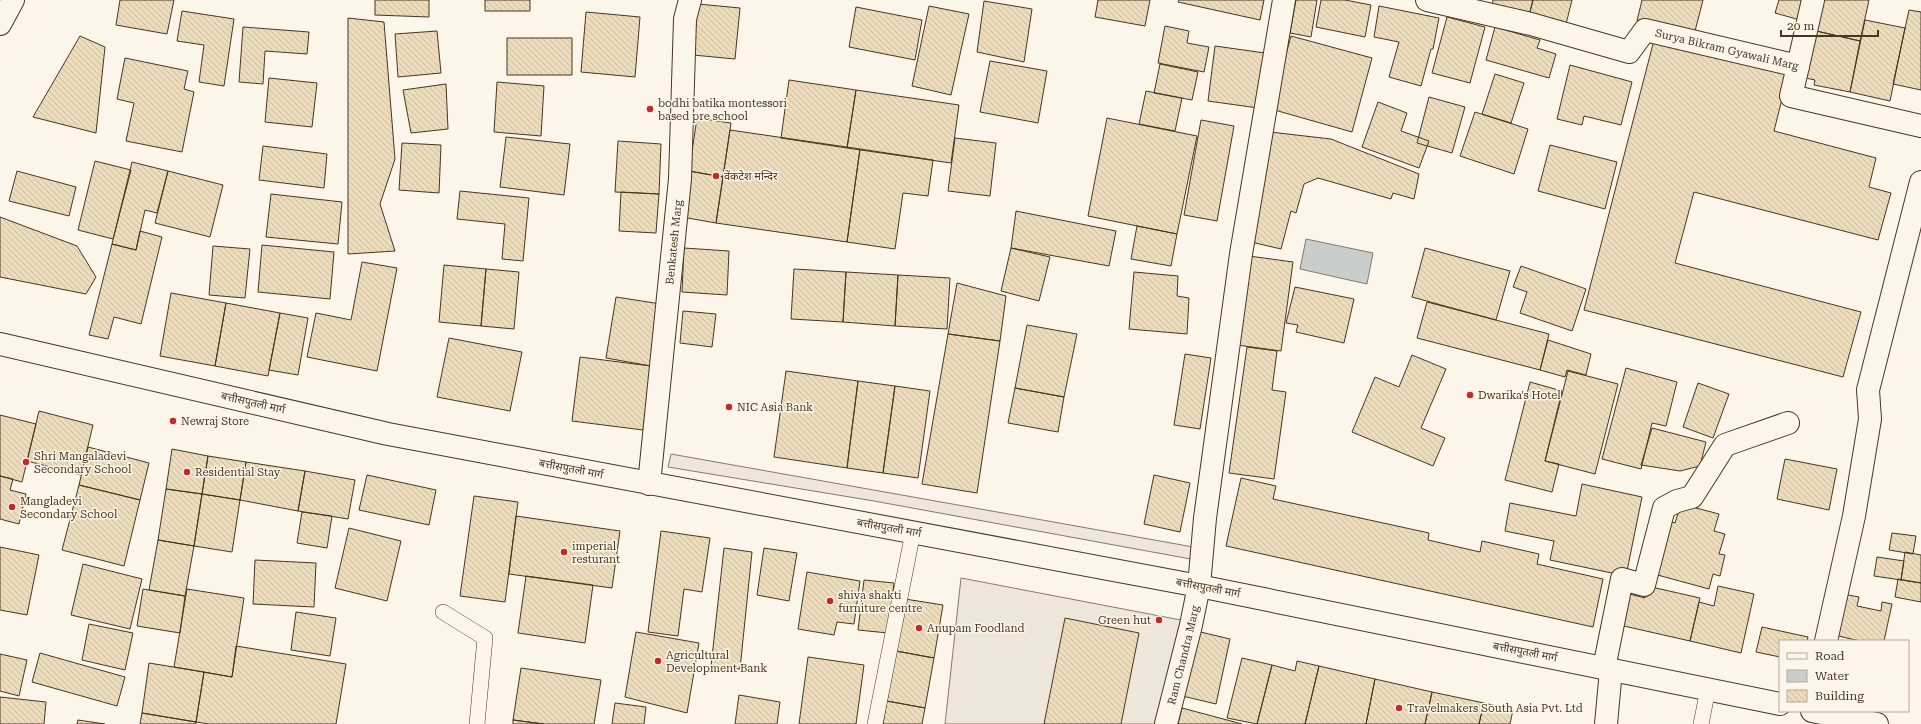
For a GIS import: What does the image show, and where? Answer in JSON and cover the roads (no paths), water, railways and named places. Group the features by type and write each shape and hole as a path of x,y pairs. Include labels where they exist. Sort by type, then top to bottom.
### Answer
{"main road":[{"path":"0,24 13,0"},
{"name":"Benkatesh Marg","path":"649,484 680,179 685,19 690,0"},
{"name":"Ram Chandra Marg","path":"1166,724 1191,625 1199,586 1205,518 1241,254 1284,0"},
{"name":"Surya Bikram Gyawali Marg","path":"1427,0 1531,24 1629,52 1645,30 1798,66 1791,96 1921,126"},
{"path":"1798,66 1813,0"},
{"path":"1826,640 1854,516 1870,419 1868,390 1921,182"},
{"name":"बत्तीसपुतली मार्ग","path":"0,344 388,434 1199,586 1779,704"},
{"path":"1606,724 1607,669 1622,579 1644,585 1664,508 1677,501 1692,497 1725,445 1788,423"},
{"path":"1824,717 1877,724"}],"lane":[{"path":"875,724 913,532"},
{"path":"442,612 485,638 477,724"},
{"path":"1701,724 1708,689"}],"water":[{"path":"1306,239 1373,253 1367,284 1300,269"}],"place":[{"name":"bodhi batika montessori based pre school","path":"650,109"},
{"name":"वेंकटेश मन्दिर","path":"716,176"},
{"name":"Dwarika's Hotel","path":"1470,395"},
{"name":"NIC Asia Bank","path":"729,407"},
{"name":"Newraj Store","path":"173,421"},
{"name":"Shri Mangaladevi Secondary School","path":"26,462"},
{"name":"Residential Stay","path":"187,472"},
{"name":"Mangladevi Secondary School","path":"12,507"},
{"name":"imperial resturant","path":"564,552"},
{"name":"shiva shakti furniture centre","path":"830,601"},
{"name":"Green hut","path":"1159,620"},
{"name":"Anupam Foodland","path":"919,628"},
{"name":"Agricultural Development Bank","path":"658,661"},
{"name":"Travelmakers South Asia Pvt. Ltd","path":"1399,708"}]}
